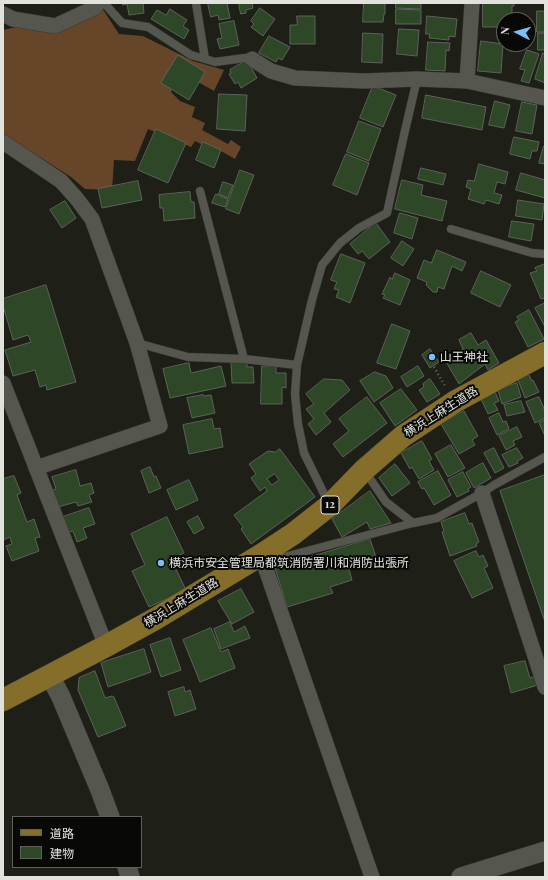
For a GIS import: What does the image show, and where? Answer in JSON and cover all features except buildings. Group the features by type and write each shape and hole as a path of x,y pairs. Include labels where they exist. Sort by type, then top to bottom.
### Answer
{"main road":[{"name":"横浜上麻生道路","path":"3,700 106,646 262,559 330,505 364,470 403,436 456,400 545,353"}],"street":[{"path":"3,14 13,19 55,26 94,8 98,3"},
{"path":"467,81 472,3"},
{"path":"252,59 271,71 295,78 365,81 417,79 467,81 545,98"},
{"path":"3,142 62,181 92,219 137,343 160,426 36,468"},
{"path":"3,383 106,646"},
{"path":"482,493 545,687"},
{"path":"262,559 372,877"},
{"path":"50,676 61,697 110,816"},
{"path":"461,877 545,851"}],"lane":[{"path":"104,3 122,23 148,27 191,55 215,62 244,58 252,59"},
{"path":"196,3 205,59"},
{"path":"330,505 304,453 294,394 297,365 312,300 322,265 340,243 358,228 387,213 417,79"},
{"path":"200,191 244,359"},
{"path":"451,229 532,253 545,254"},
{"path":"137,343 188,356 244,359 297,365"},
{"path":"262,559 413,522 438,518 545,457"},
{"path":"364,470 386,502 413,522"}],"path":[{"path":"434,367 448,392"}],"shaded area":[{"path":"102,8 119,34 143,36 193,61 224,70 214,91 177,72 171,92 180,101 195,107 192,117 205,123 202,130 228,144 231,140 241,147 235,159 212,146 211,149 195,141 191,147 148,129 135,161 114,160 112,190 85,189 71,177 3,134 3,30"}],"place":[{"name":"山王神社","path":"432,357"},
{"name":"横浜市安全管理局都筑消防署川和消防出張所","path":"161,563"}]}
